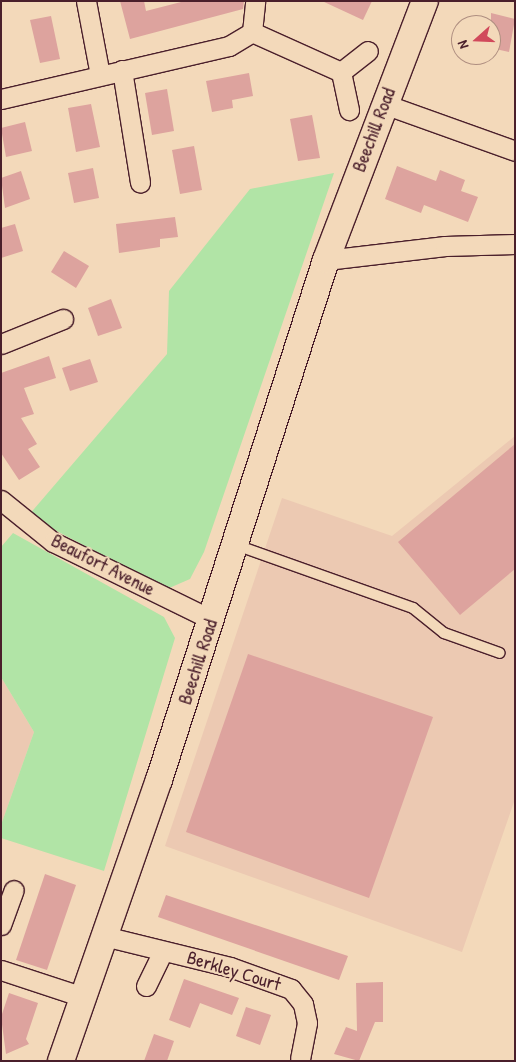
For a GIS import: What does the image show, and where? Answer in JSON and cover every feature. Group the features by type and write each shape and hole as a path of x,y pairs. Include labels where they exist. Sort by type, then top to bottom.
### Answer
{"street":[{"path":"86,1 100,75"},
{"path":"252,32 255,1"},
{"name":"Beechill Road","path":"61,1061 212,620 326,260 384,104 425,1"},
{"path":"1,99 229,46 252,32"},
{"path":"252,32 341,72"},
{"path":"341,72 368,51"},
{"path":"122,70 140,183"},
{"path":"341,72 349,110"},
{"path":"384,104 515,151"},
{"path":"326,260 444,246 515,244"},
{"path":"1,344 63,320"},
{"name":"Beaufort Avenue","path":"1,500 53,542 212,620"},
{"path":"1,925 14,890"},
{"name":"Berkley Court","path":"104,936 230,967 291,989 302,1004 307,1023 300,1058"},
{"path":"146,986 163,951"},
{"path":"1,970 83,997"}],"lane":[{"path":"236,545 413,608 444,633 500,653"}],"shaded area":[{"path":"515,436 515,799 462,952 165,846 282,498 392,536"},
{"path":"1,677 34,732 1,825"}],"green space":[{"path":"334,173 204,552 190,579 167,589 28,516 167,354 169,291 250,189"},
{"path":"13,533 164,617 175,638 104,871 1,838 1,825 34,732 1,677 1,547"}],"building":[{"path":"120,1 144,1 146,11 185,1 244,1 243,9 130,39"},
{"path":"322,1 372,1 363,20"},
{"path":"51,16 60,59 40,63 30,20"},
{"path":"501,16 515,19 509,52 501,50"},
{"path":"249,73 253,96 232,100 233,108 212,112 206,81"},
{"path":"167,89 174,131 152,135 145,93"},
{"path":"91,104 100,147 76,152 68,108"},
{"path":"312,115 320,158 298,161 290,119"},
{"path":"25,122 32,151 6,157 1,128"},
{"path":"194,146 202,190 180,194 172,150"},
{"path":"397,166 436,181 440,170 465,180 461,191 478,197 468,222 424,205 421,213 385,199"},
{"path":"93,168 99,198 74,203 68,173"},
{"path":"21,171 30,199 5,208 1,178"},
{"path":"175,217 178,237 160,239 160,247 119,253 116,224"},
{"path":"15,224 23,251 1,258 1,228"},
{"path":"64,251 89,266 76,288 51,272"},
{"path":"111,299 122,328 98,336 88,308"},
{"path":"49,356 56,378 24,388 34,414 21,418 37,444 28,449 40,467 19,480 1,453 1,373"},
{"path":"90,359 98,382 70,391 62,368"},
{"path":"515,444 515,569 460,615 398,542"},
{"path":"248,654 433,717 369,898 186,832"},
{"path":"45,874 76,885 47,970 16,960"},
{"path":"166,895 348,956 339,980 158,917"},
{"path":"184,979 239,998 232,1015 200,1003 190,1028 169,1020"},
{"path":"383,982 383,1022 375,1022 359,1061 334,1054 346,1027 357,1031 356,983"},
{"path":"9,993 38,1003 26,1039 29,1044 6,1054 1,1017"},
{"path":"246,1007 271,1015 260,1045 236,1036"},
{"path":"154,1034 174,1041 167,1061 144,1061"}]}
